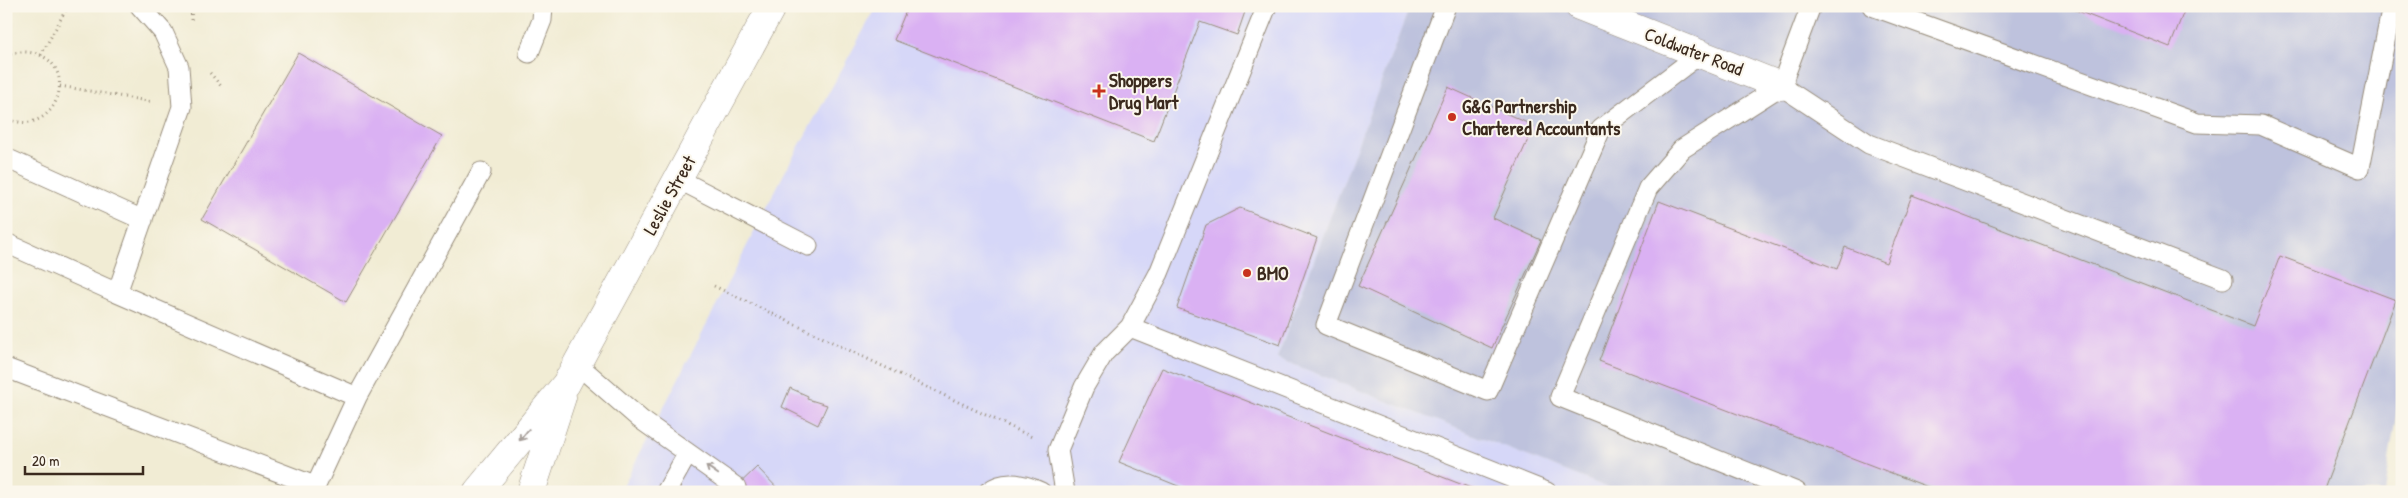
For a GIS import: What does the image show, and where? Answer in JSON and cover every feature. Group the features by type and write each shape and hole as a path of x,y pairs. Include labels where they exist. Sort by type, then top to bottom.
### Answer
{"main road":[{"name":"Leslie Street","path":"478,492 571,374 772,6"},
{"name":"Coldwater Road","path":"1579,6 1782,86"},
{"name":"Leslie Street","path":"531,492 571,374"}],"lane":[{"path":"529,53 542,20 544,6"},
{"path":"1065,492 1058,450 1084,387 1104,353 1130,327 1159,273 1267,6"},
{"path":"1446,6 1326,325 1488,391 1602,129 1700,54"},
{"path":"1797,492 1560,397 1648,188 1682,149 1782,86 1811,6"},
{"path":"1872,6 2198,123 2261,125 2360,168 2392,6"},
{"path":"118,294 182,107 179,67 163,32 146,9"},
{"path":"1782,86 1869,144 2222,279"},
{"path":"6,158 143,220"},
{"path":"6,368 314,489 357,397 480,172"},
{"path":"678,179 808,246"},
{"path":"6,243 118,294 357,397"},
{"path":"1130,327 1547,492"},
{"path":"571,374 640,419 736,487"},
{"path":"666,492 688,453"},
{"path":"988,492 993,488 1014,483 1041,492"}],"path":[{"path":"41,55 68,6"},
{"path":"6,56 19,52 41,55 51,63 58,73 60,86 58,98 53,109 44,117 32,122 20,123 6,118"},
{"path":"60,86 153,102"},
{"path":"714,286 1058,450"}],"shaded area":[{"path":"877,6 1410,6 1277,358 1619,492 620,492 788,166"},
{"path":"1410,6 2402,6 2402,377 2384,492 1619,492 1277,358"}],"building":[{"name":"Shoppers Drug Mart","path":"908,6 1247,6 1237,35 1200,22 1154,141 894,40"},
{"path":"2065,6 2186,6 2170,47"},
{"path":"298,53 442,136 346,302 202,219"},
{"path":"1448,87 1534,126 1493,218 1541,240 1492,348 1358,286"},
{"path":"1912,195 2253,326 2280,256 2396,300 2323,492 1941,492 1599,361 1659,201 1837,269 1845,247 1886,263"},
{"name":"BMO","path":"1240,208 1317,238 1280,345 1177,308 1206,225"},
{"path":"1162,368 1481,492 1193,492 1119,462"},
{"path":"790,388 808,396 807,399 827,405 818,425 782,407"},
{"path":"757,467 781,492 731,492"}],"place":[{"name":"Shoppers Drug Mart","path":"1099,91"},
{"name":"G&G Partnership Chartered Accountants","path":"1452,117"},
{"name":"BMO","path":"1247,273"}]}
